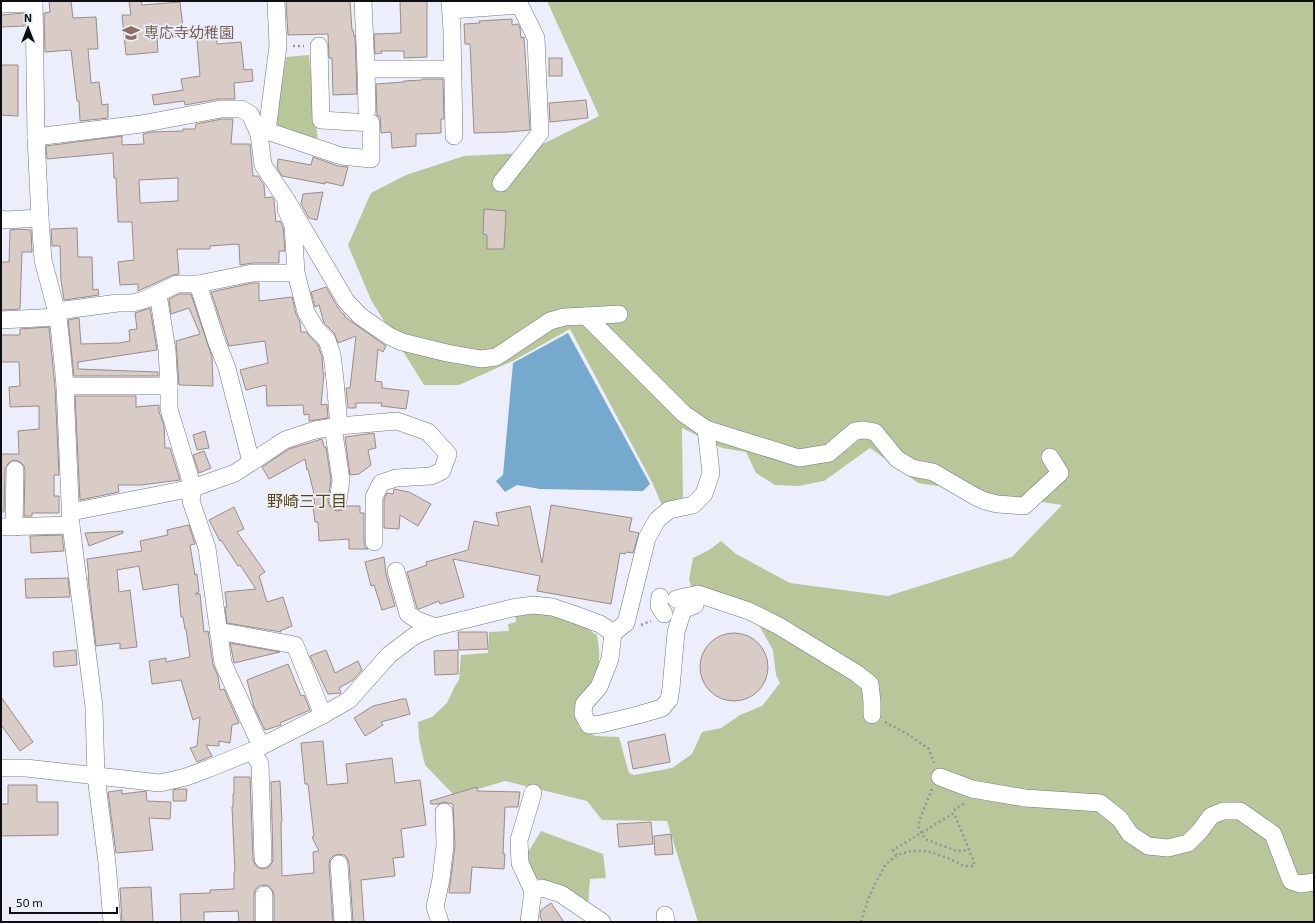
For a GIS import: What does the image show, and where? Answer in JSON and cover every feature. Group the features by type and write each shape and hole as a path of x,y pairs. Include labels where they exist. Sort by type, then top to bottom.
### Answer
{"street":[{"path":"276,1 278,46 263,132 263,165 287,201 346,301 360,316 389,336 402,342 447,353 481,359 496,357 550,321 564,316 619,314"},
{"path":"363,1 367,110"},
{"path":"1,4 34,2 36,137 43,260 57,314 65,386 71,519 94,707 96,776 107,863 112,922"},
{"path":"454,136 450,5 519,3 536,38 540,134 502,183"},
{"path":"36,137 141,124 221,109 241,109 250,114 263,132 341,156 371,159 371,123 321,120 319,46"},
{"path":"366,69 453,69"},
{"path":"287,201 286,209 293,225 296,273 306,312 316,329 328,340 332,355 336,380 336,427 341,480 338,501"},
{"path":"1,219 40,218"},
{"path":"1,320 57,314 118,303 132,303 144,300 177,284 198,284 252,274 296,273"},
{"path":"198,284 216,340 227,368 251,462"},
{"path":"158,294 167,350 170,386 169,409 193,488 191,501 207,548 223,663 256,749 260,764 263,860"},
{"path":"586,316 684,414 706,429 799,458 829,453 855,431 864,430 875,432 897,459 912,468 933,472 985,501 997,504 1024,506 1060,473 1050,458"},
{"path":"65,386 170,386"},
{"path":"15,470 8,527 71,519 193,488 235,473 285,440 315,430 397,421 428,432 448,454 442,471 431,476 396,478 381,483 374,497 374,542"},
{"path":"613,633 633,624 647,538 656,520 669,510 693,504 704,494 711,473 706,429"},
{"path":"396,571 408,614 435,628"},
{"path":"664,614 659,606 668,598 698,594 749,611 779,626 856,673 870,684 872,715"},
{"path":"613,633 610,659 598,687 584,704 584,714 589,725 638,716 662,708 669,700 676,632 683,610 695,604"},
{"path":"1,768 26,768 160,783 186,777 210,768 256,749 323,716 349,700 389,655 414,636 435,628 512,608 533,605 552,607 573,614 600,624 613,633"},
{"path":"218,631 295,645 323,716"},
{"path":"940,777 972,789 1025,798 1100,803 1120,819 1130,834 1148,846 1168,848 1188,843 1200,831 1211,816 1223,810 1240,811 1273,834 1291,881 1300,884 1314,882"},
{"path":"529,922 532,891 520,863 519,840 533,793"},
{"path":"440,922 435,908 441,879 445,845 444,812"},
{"path":"339,864 343,922"},
{"path":"532,891 542,888 561,894 602,922"},
{"path":"264,895 264,922"}],"path":[{"path":"278,46 319,46"},
{"path":"872,715 909,735 929,749 940,777 930,792 919,821 919,828 925,839 957,851 969,850"},
{"path":"861,922 869,897 877,880 886,864 897,855 911,851 927,851 948,858 964,866 974,866 974,862 954,813 893,850 897,855"}],"green space":[{"path":"547,1 1314,1 1314,922 698,922 667,821 602,820 587,801 505,781 455,796 425,765 419,739 418,722 432,717 447,703 459,680 461,655 488,653 489,632 509,631 508,624 516,622 515,613 533,610 582,625 597,635 599,667 596,679 591,688 576,708 579,727 595,736 619,737 629,773 634,775 672,768 692,754 702,732 721,728 740,715 762,706 780,683 776,675 773,650 757,622 694,596 689,579 693,558 709,550 721,541 736,554 790,583 888,596 1012,557 1062,505 918,483 870,448 824,481 798,486 775,485 756,473 746,452 722,448 682,428 683,501 662,506 653,484 570,329 513,361 459,385 424,385 371,300 348,245 371,193 406,175 464,156 525,153 599,116"},
{"path":"309,55 318,142 279,130 276,120 286,57"},
{"path":"541,831 603,854 606,878 590,879 588,907 541,879 536,879 525,857"}],"water":[{"path":"568,333 650,484 643,491 540,489 517,485 505,492 496,481 503,475 513,363"}],"building":[{"path":"49,1 71,1 73,18 96,17 98,49 88,49 91,83 99,82 102,105 108,104 108,118 80,121 79,101 77,101 71,50 45,52 44,13 50,12"},
{"path":"129,1 141,1 142,5 180,2 184,36 157,38 158,52 126,55 122,15 131,15"},
{"path":"286,1 350,1 352,30 354,36 355,35 357,94 333,95 332,58 329,58 328,34 288,35"},
{"path":"400,1 427,1 427,57 404,58 404,51 381,51 382,53 375,54 374,34 401,33"},
{"path":"24,13 24,26 1,27 1,15"},
{"path":"512,19 512,25 518,24 521,38 524,37 530,130 474,133 470,44 465,44 464,24 480,23 479,21"},
{"path":"216,26 217,44 241,42 244,70 252,69 253,81 234,83 235,99 219,99 185,105 184,101 154,105 152,95 183,90 181,79 200,76 196,28"},
{"path":"549,58 562,58 562,76 549,76"},
{"path":"1,65 18,65 18,116 1,115"},
{"path":"422,79 443,79 444,119 441,119 441,133 416,134 416,146 392,148 391,132 381,133 380,116 377,116 376,84"},
{"path":"586,100 588,118 550,122 549,103"},
{"path":"222,119 233,119 231,144 250,144 253,176 258,176 264,185 265,198 272,197 274,200 276,222 280,221 283,227 285,251 279,251 279,263 252,263 240,265 239,244 210,246 210,249 177,249 179,274 173,275 138,291 138,284 120,285 118,262 134,260 132,222 118,222 113,153 47,159 46,146 122,136 122,145 144,144 143,134 151,132 195,129 196,124","holes":["178,178 178,201 140,203 139,180"]},
{"path":"313,157 338,166 348,167 343,186 282,176 277,168 278,159 311,165"},
{"path":"323,192 317,220 309,218 301,204 303,194"},
{"path":"484,209 506,211 504,249 487,249 487,235 483,234"},
{"path":"77,228 78,257 92,257 93,290 98,289 99,295 64,300 61,280 60,246 52,246 51,229"},
{"path":"10,230 31,230 32,252 22,252 20,309 1,310 1,262 9,262"},
{"path":"259,283 259,301 292,297 296,314 300,322 301,332 306,332 318,345 322,357 324,373 321,405 327,404 328,418 309,421 309,414 304,415 303,405 267,406 266,385 246,390 240,370 268,363 265,341 229,346 211,292"},
{"path":"326,287 345,317 386,346 383,352 378,349 375,381 382,382 382,388 409,391 406,409 381,406 382,403 356,403 356,408 348,408 346,388 350,388 356,336 338,343 334,333 324,323 319,305 315,307 311,292"},
{"path":"179,294 191,294 212,357 213,386 179,385 176,341 200,334 189,308 171,314 169,299"},
{"path":"150,308 157,350 78,362 78,369 158,372 158,376 74,376 68,320 79,318 81,344 119,343 130,341 129,330 137,329 135,313"},
{"path":"49,327 55,387 59,475 54,475 54,496 59,496 59,513 32,513 32,516 24,516 25,470 24,466 20,462 15,460 11,461 5,469 4,512 1,512 1,454 19,454 18,431 39,429 39,406 10,407 9,387 20,386 19,362 1,362 1,335 20,335 20,329"},
{"path":"75,396 136,396 136,407 159,405 159,412 164,425 165,448 170,448 180,480 141,485 118,485 119,492 80,500"},
{"path":"205,431 209,448 197,450 193,435"},
{"path":"374,433 376,448 368,450 371,465 359,474 350,475 345,437"},
{"path":"322,439 324,447 326,447 331,480 328,500 329,505 332,509 337,511 342,510 346,506 360,506 360,513 364,513 364,542 365,547 368,549 349,549 349,539 319,541 318,522 315,522 313,507 315,506 314,494 305,459 269,479 262,467 289,449"},
{"path":"204,451 211,468 199,473 193,455"},
{"path":"394,489 409,492 431,504 418,526 400,515 399,529 384,528 384,499 387,493 393,494"},
{"path":"551,505 632,518 629,531 639,533 633,553 620,553 611,604 537,591 540,576 453,559 464,597 440,604 439,601 419,609 417,608 407,572 427,565 426,562 468,550 474,521 499,526 496,513 530,506 542,563"},
{"path":"234,507 244,529 237,532 265,572 259,576 267,602 283,597 292,626 280,631 281,632 227,623 225,592 256,589 240,565 238,566 221,540 220,541 209,520"},
{"path":"189,525 195,544 190,545 195,575 197,574 199,592 195,594 200,594 204,632 208,631 213,665 218,676 220,690 224,689 239,723 232,725 230,743 219,741 219,746 206,745 212,756 197,762 190,748 197,746 200,717 193,720 181,680 152,684 149,661 166,658 166,662 190,657 186,629 183,617 181,617 178,584 143,590 139,566 117,570 119,592 130,590 137,647 120,649 120,643 96,646 87,559 142,551 140,541 168,535 167,530"},
{"path":"123,531 123,533 89,546 85,533"},
{"path":"62,535 64,551 31,553 30,536"},
{"path":"384,557 386,574 395,606 382,610 374,585 371,586 365,562"},
{"path":"68,578 70,597 26,598 25,579"},
{"path":"458,632 487,632 488,649 459,650"},
{"path":"727,633 741,633 753,638 763,648 768,660 768,674 763,686 753,696 741,701 727,701 715,696 705,686 700,674 700,660 705,648 715,638"},
{"path":"230,643 280,652 234,663"},
{"path":"76,650 77,665 54,667 53,652"},
{"path":"326,650 335,673 358,661 362,670 353,680 339,688 341,693 328,694 310,656"},
{"path":"458,650 458,674 435,675 434,651"},
{"path":"288,664 301,696 304,695 310,710 280,723 281,725 265,730 254,707 247,680"},
{"path":"1,697 33,742 20,751 1,725"},
{"path":"406,699 410,714 381,722 383,725 365,736 354,718 373,706"},
{"path":"665,734 670,762 633,769 628,742"},
{"path":"323,741 327,785 348,783 346,764 392,758 395,783 420,780 426,825 401,829 404,857 393,858 395,876 361,880 364,922 353,922 349,863 344,855 339,854 330,859 329,864 333,922 274,922 274,895 269,886 264,885 259,886 255,890 254,922 239,922 238,911 204,912 204,922 181,922 180,894 210,893 210,890 234,889 235,872 232,807 234,777 250,777 253,859 255,865 264,869 269,867 272,863 271,782 280,781 282,876 314,873 313,852 319,851 312,837 314,836 308,784 305,784 301,743"},
{"path":"8,785 37,785 37,802 58,802 58,835 1,836 1,804 8,804"},
{"path":"477,787 477,791 520,792 518,807 505,807 503,854 505,854 504,869 472,867 470,893 449,893 455,846 453,804 444,802 431,804 430,801"},
{"path":"187,789 186,801 173,801 173,790"},
{"path":"122,790 122,794 146,791 147,801 171,802 170,819 149,818 153,850 116,853 108,792"},
{"path":"651,822 653,844 619,847 617,824"},
{"path":"671,834 673,854 655,855 654,836"},
{"path":"151,887 153,922 122,922 120,888"},
{"path":"551,903 564,922 543,922 540,917 541,910"}],"place":[{"name":"専応寺幼稚園","path":"131,33"}],"district":[{"name":"野崎三丁目","path":"307,501"}]}
